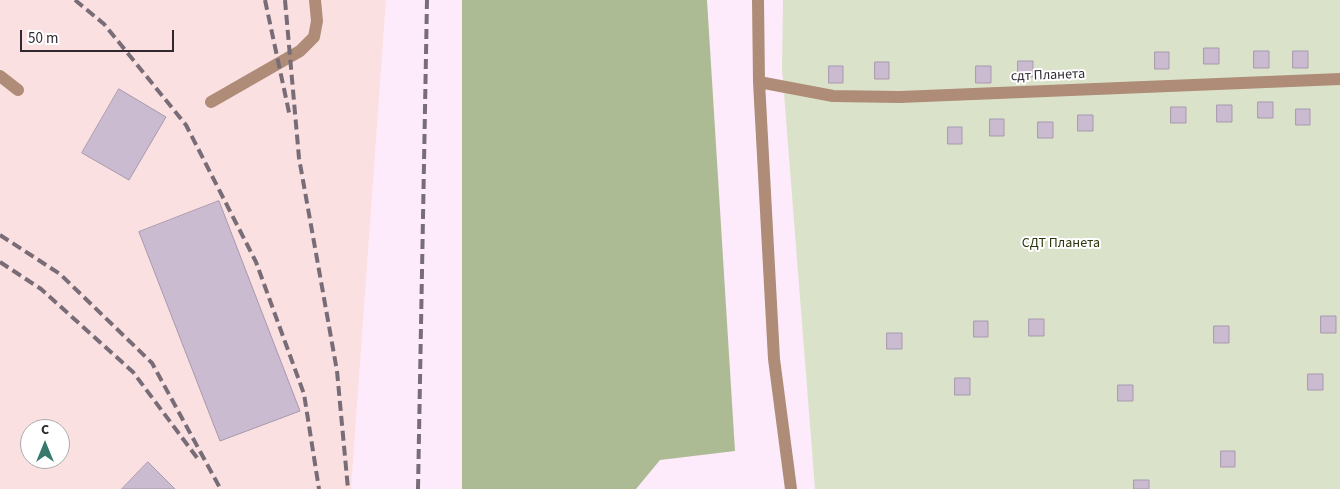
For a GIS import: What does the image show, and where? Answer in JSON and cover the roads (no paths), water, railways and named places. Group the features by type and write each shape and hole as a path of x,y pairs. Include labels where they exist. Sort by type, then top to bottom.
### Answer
{"street":[{"path":"211,102 300,51 314,37 317,21 315,0"},
{"path":"758,0 759,82 774,359 791,489"},
{"path":"0,76 18,90"},
{"name":"сдт Планета","path":"759,82 833,96 900,97 1340,79"}],"railway":[{"path":"75,0 104,24 186,125 256,262 304,394 319,489"},
{"path":"265,0 290,117"},
{"path":"285,0 299,158 337,371 348,489"},
{"path":"418,489 427,0"},
{"path":"0,235 60,274 152,363 220,488"},
{"path":"0,262 41,289 133,372 198,459"}],"park label":[{"name":"СДТ Планета","path":"1061,244"}]}
